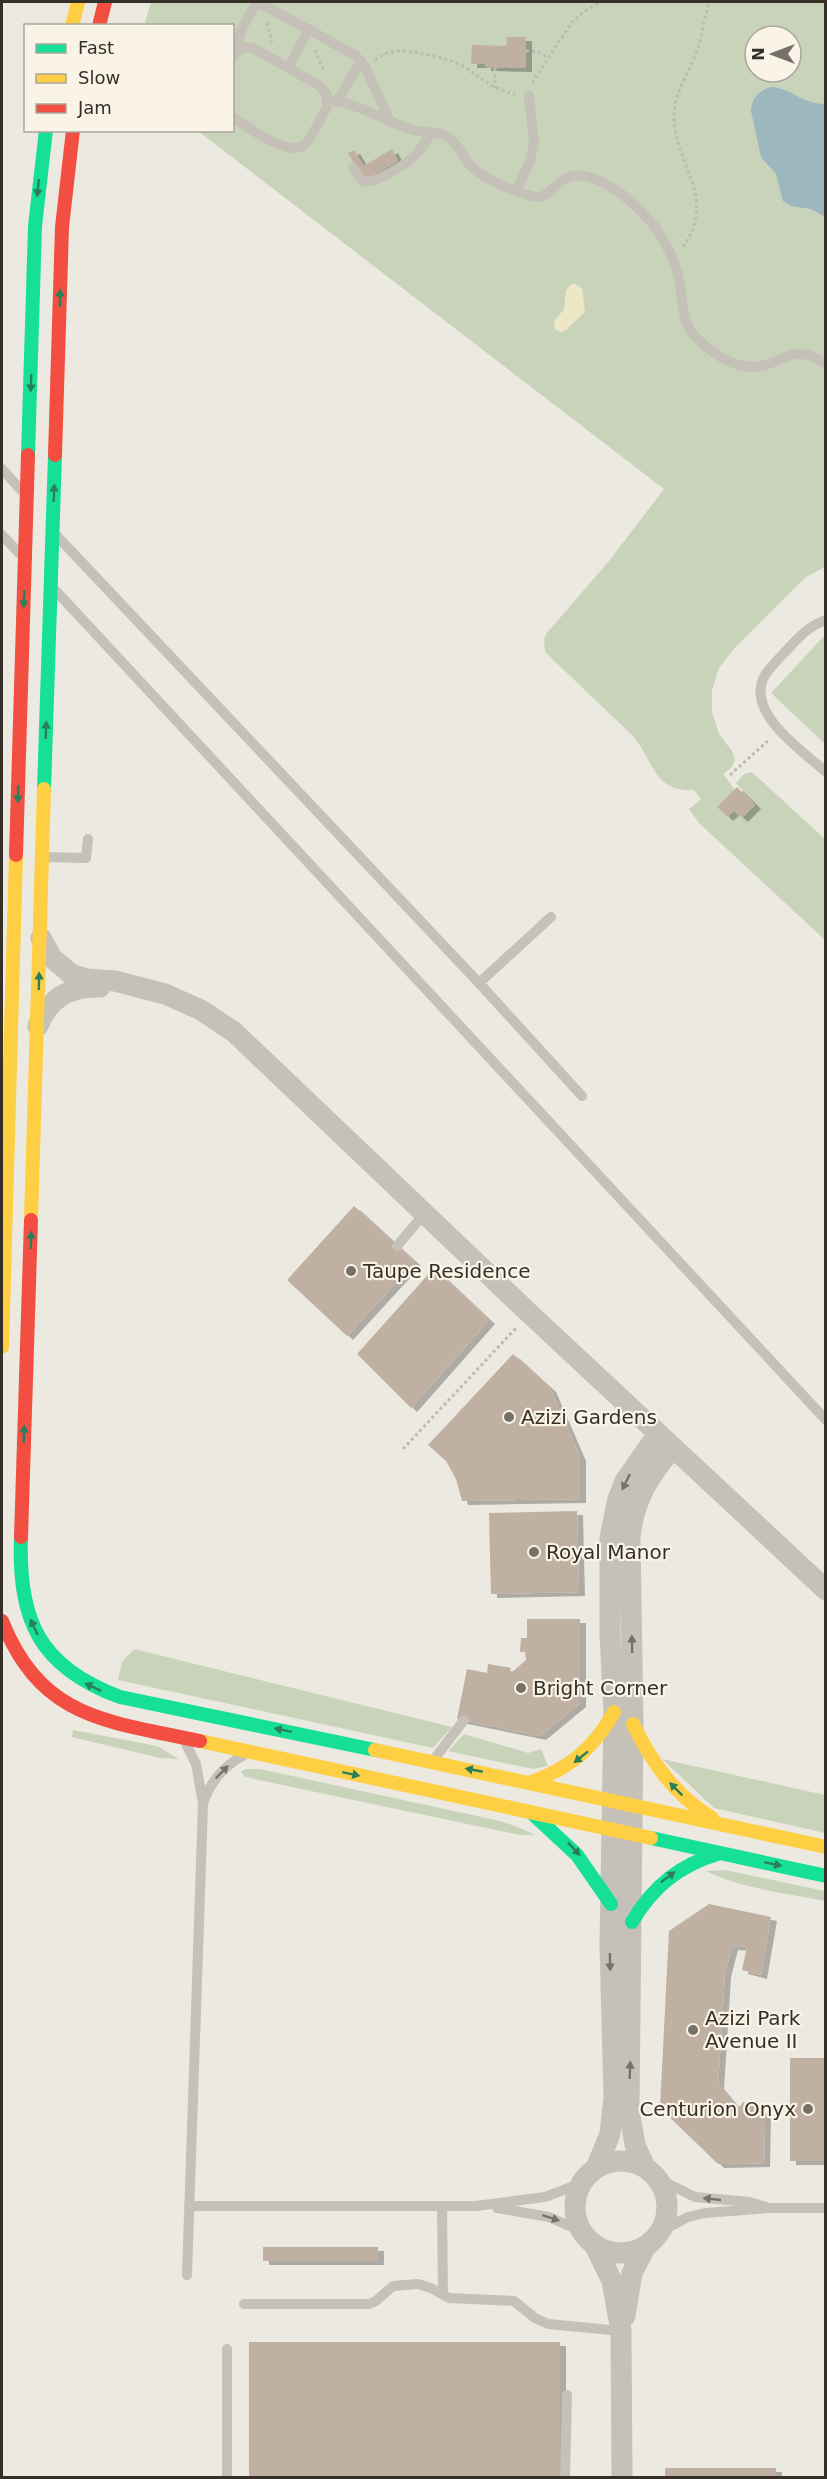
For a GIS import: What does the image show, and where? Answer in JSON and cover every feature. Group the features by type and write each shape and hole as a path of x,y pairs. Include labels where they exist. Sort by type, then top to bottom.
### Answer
{"street":[{"path":"72,24 78,2"},
{"path":"100,24 105,2"},
{"path":"2,1347 35,226 46,132"},
{"path":"74,132 62,227 52,531 20,1578 26,1609 39,1638 69,1673 93,1688 120,1697 531,1782 825,1847"},
{"path":"40,935 47,951 63,970 79,977 115,981 165,994 201,1010 234,1032 825,1590"},
{"path":"38,1026 52,1002 68,991 86,986 127,985"},
{"path":"6,1202 32,1203"},
{"path":"621,2331 632,2273 654,2239 667,2213 668,2204 663,2186 635,2145 629,2110 632,1922 614,1712 609,1595 610,1537 613,1518 625,1482 666,1441"},
{"path":"623,1802 633,1724 632,1521 639,1497 666,1441"},
{"path":"2,1621 16,1654 37,1681 79,1711 95,1718 825,1875"},
{"path":"50,1692 69,1673"},
{"path":"531,1782 557,1773 580,1758 600,1737 614,1712"},
{"path":"633,1724 647,1752 665,1778 691,1804 722,1824"},
{"path":"529,1812 567,1842 580,1856 610,1904"},
{"path":"622,2478 621,2331 612,2281 588,2238 575,2208 589,2176 607,2146 614,2110 610,1904 623,1832"},
{"path":"632,1922 648,1896 669,1875 693,1861 720,1853"},
{"path":"589,2176 615,2161 636,2163 652,2173"},
{"path":"588,2238 602,2249 620,2253 629,2253 654,2239"}],"lane":[{"path":"239,49 241,31 259,2 349,51 363,64 390,121"},
{"path":"283,65 308,30"},
{"path":"234,56 239,49 244,47 255,49 330,97 365,108 390,121 416,130 447,136 466,161 478,172 536,197 546,195 556,184 569,177 583,176 600,181 623,195 650,220 663,240 679,281 684,320 701,343 733,363 754,367 792,354 808,356 825,364"},
{"path":"234,118 286,148 297,150 306,144 330,97 363,64"},
{"path":"517,190 530,161 534,143 529,96"},
{"path":"353,168 362,181 373,182 410,160 422,147 431,132"},
{"path":"2,469 27,497"},
{"path":"52,531 479,983 582,1096"},
{"path":"2,535 25,560"},
{"path":"51,586 825,1420"},
{"path":"825,620 804,632 763,680 760,695 763,710 780,730 825,772"},
{"path":"42,857 86,858 88,839"},
{"path":"479,983 551,917"},
{"path":"397,1246 425,1213"},
{"path":"432,1762 464,1720"},
{"path":"181,1737 196,1764 203,1804 186,2275"},
{"path":"203,1804 206,1793 218,1775 234,1761 253,1752"},
{"path":"652,2173 695,2197 750,2202 769,2208"},
{"path":"476,2206 545,2197 589,2176"},
{"path":"189,2206 476,2206 532,2212 566,2223 588,2238"},
{"path":"442,2206 443,2295"},
{"path":"654,2239 696,2215 769,2208 825,2208"},
{"path":"244,2304 369,2304 393,2286 424,2285 455,2299 508,2300 520,2304 535,2318 548,2324 621,2331"},
{"path":"227,2349 227,2478"},
{"path":"565,2478 567,2396"}],"path":[{"path":"259,2 283,65"},
{"path":"363,64 387,53 405,51 454,62 495,88 529,96 532,84 577,16 601,2"},
{"path":"672,260 688,241 697,206 694,184 675,131 675,103 681,81 698,50 710,2"},
{"path":"308,30 324,71 330,97"},
{"path":"526,51 538,52 548,58"},
{"path":"495,68 495,88"},
{"path":"730,775 780,730"},
{"path":"403,1449 529,1313"}],"green space":[{"path":"151,2 825,2 825,567 806,577 733,650 719,668 712,690 712,712 719,734 732,751 735,760 731,768 723,774 735,790 717,807 727,817 734,811 742,818 755,805 736,783 744,774 752,772 825,839 825,940 699,823 689,809 701,799 694,790 681,790 663,781 656,774 633,736 545,652 546,634 609,561 664,489 199,132 234,132 234,24 145,24"},
{"path":"825,635 825,744 771,693"},
{"path":"134,1649 452,1727 433,1748 118,1680 122,1662"},
{"path":"73,1730 157,1746 179,1759 160,1758 72,1737"},
{"path":"464,1734 528,1753 541,1749 548,1766 533,1769 448,1751"},
{"path":"662,1759 825,1795 825,1833 714,1808"},
{"path":"260,1769 500,1821 535,1835 520,1835 245,1777 241,1771"},
{"path":"725,1870 825,1891 825,1901 750,1886 706,1871"}],"sand":[{"path":"571,284 582,288 585,312 561,332 555,330 554,321 564,309 566,291"}],"water":[{"path":"771,87 785,90 817,104 825,104 825,217 811,209 791,206 783,201 776,174 761,157 751,111 756,96"}],"building":[{"path":"507,37 526,37 526,68 485,67 485,64 471,64 472,45 506,46"},
{"path":"392,149 398,161 364,181 348,153 354,150 364,166"},
{"path":"737,787 755,805 742,818 734,811 727,817 717,807"},
{"name":"Taupe Residence","path":"354,1206 415,1262 347,1336 287,1280"},
{"path":"434,1268 489,1320 411,1408 357,1354"},
{"name":"Azizi Gardens","path":"513,1354 550,1388 580,1457 580,1499 462,1501 456,1479 446,1461 428,1445"},
{"name":"Royal Manor","path":"577,1511 579,1592 491,1594 489,1513"},
{"name":"Bright Corner","path":"527,1619 580,1619 580,1703 540,1736 457,1719 467,1669 487,1673 488,1664 511,1668 512,1672 526,1660 525,1652 520,1652 521,1638 527,1638"},
{"name":"Azizi Park Avenue II","path":"709,1904 771,1917 761,1975 742,1970 747,1947 732,1946 725,1973 718,2085 738,2109 743,2102 765,2111 764,2163 718,2164 660,2108 669,1931"},
{"name":"Centurion Onyx","path":"790,2058 826,2058 826,2161 790,2161"},
{"path":"263,2247 378,2247 378,2261 263,2261"},
{"path":"249,2342 560,2342 560,2478 249,2478"},
{"path":"665,2468 776,2468 776,2478 665,2478"}],"traffic: fast":[{"path":"28,455 35,226 46,132"},
{"path":"44,789 55,455"},
{"path":"21,1537 24,1593 39,1637 52,1655 70,1671 92,1685 120,1697 375,1750"},
{"path":"534,1815 577,1855 611,1904"},
{"path":"651,1838 826,1876"},
{"path":"632,1922 649,1898 669,1878 692,1864 720,1853"}],"traffic: slow":[{"path":"72,24 78,2"},
{"path":"31,1220 44,789"},
{"path":"2,1347 16,855"},
{"path":"531,1782 545,1777 580,1755 607,1725 614,1712"},
{"path":"633,1724 648,1752 666,1777 687,1799 712,1818"},
{"path":"200,1741 651,1838"},
{"path":"375,1750 826,1847"}],"traffic: jam":[{"path":"100,24 105,2"},
{"path":"55,455 62,227 73,132"},
{"path":"16,855 28,455"},
{"path":"21,1537 31,1220"},
{"path":"2,1621 18,1654 37,1679 58,1697 82,1711 107,1720 200,1741"}],"place":[{"name":"Taupe Residence","path":"351,1271"},
{"name":"Azizi Gardens","path":"509,1417"},
{"name":"Royal Manor","path":"534,1552"},
{"name":"Bright Corner","path":"521,1688"},
{"name":"Azizi Park Avenue II","path":"693,2030"},
{"name":"Centurion Onyx","path":"808,2109"}]}
